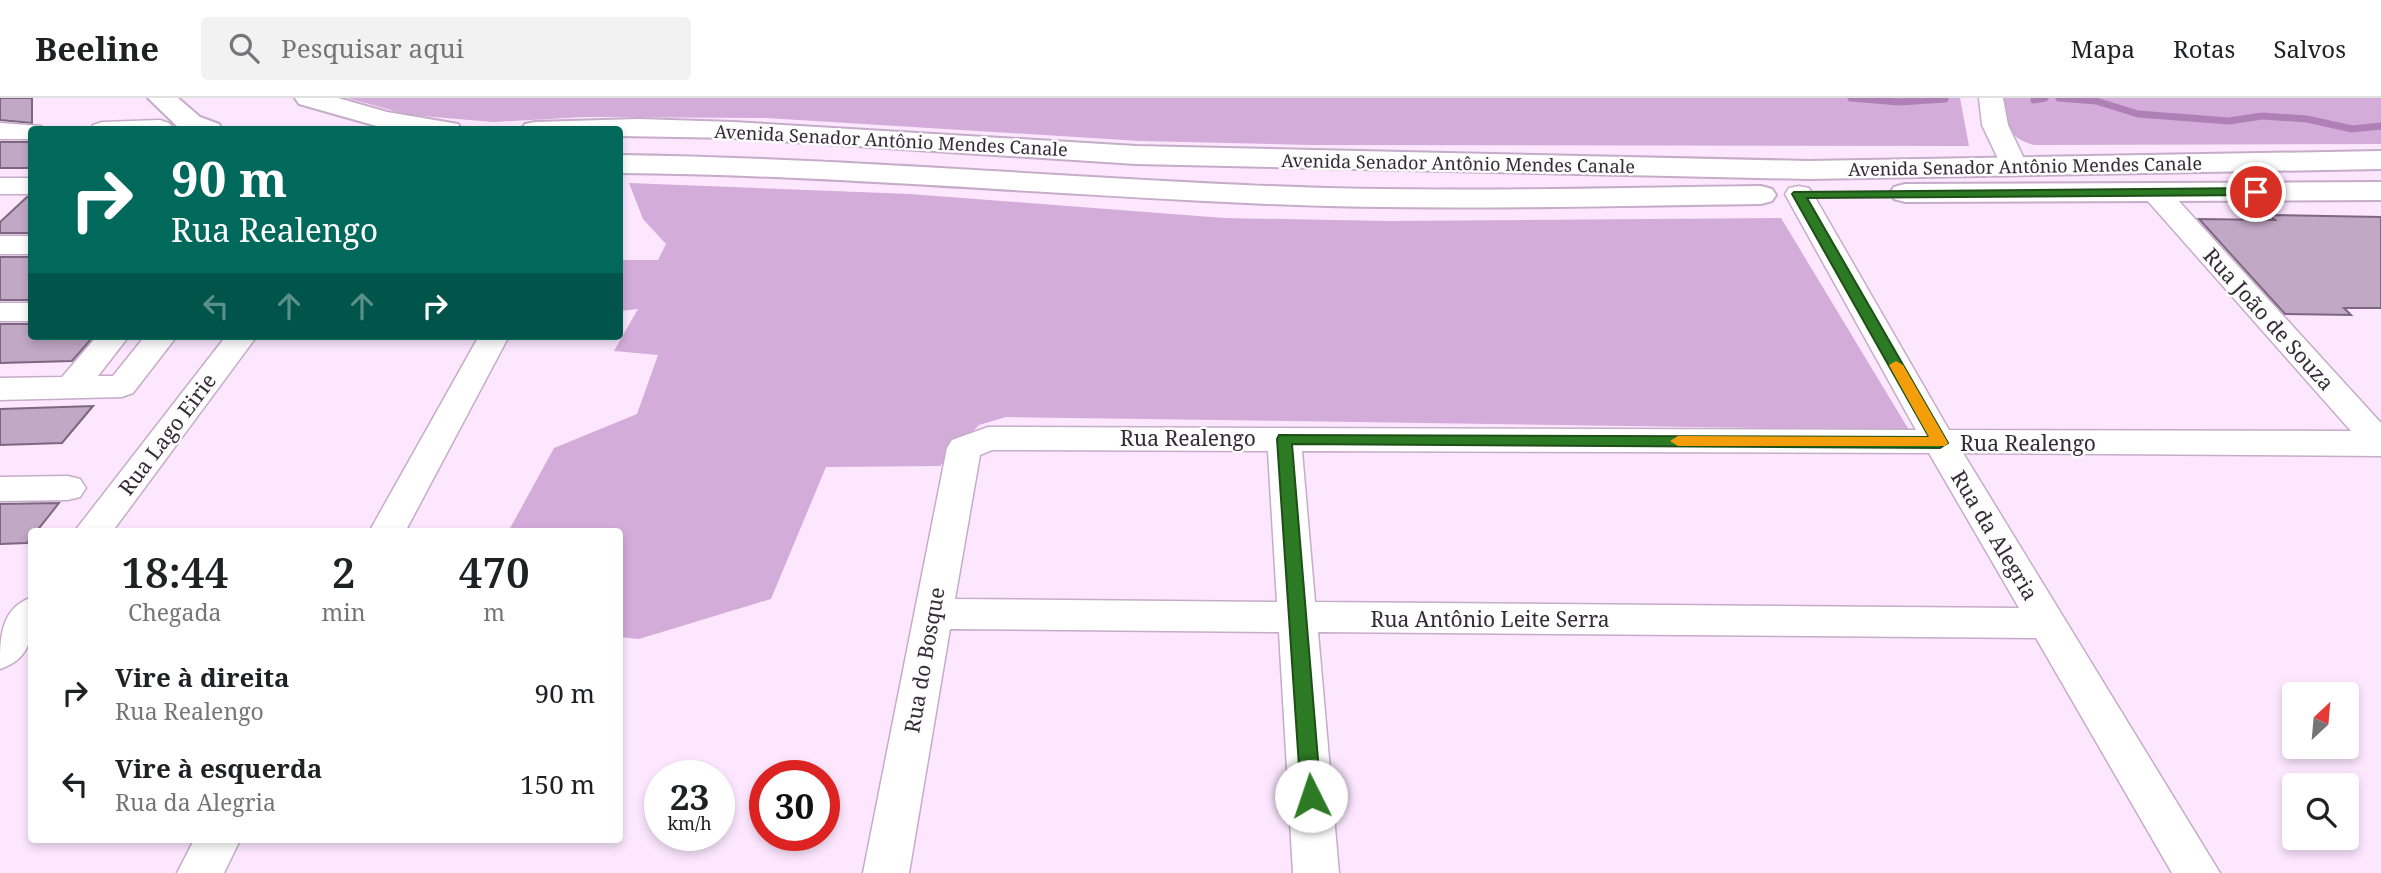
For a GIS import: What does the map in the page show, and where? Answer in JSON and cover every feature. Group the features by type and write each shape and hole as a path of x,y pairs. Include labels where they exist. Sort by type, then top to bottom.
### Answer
{"main road":[{"path":"162,98 190,123 198,126"},
{"path":"309,98 384,120 422,126"},
{"path":"623,155 645,155 663,148 670,135 661,127"},
{"name":"Avenida Senador Antônio Mendes Canale","path":"623,128 661,127 1136,155 1804,182 1929,193 2381,191"},
{"name":"Avenida Senador Antônio Mendes Canale","path":"623,164 859,170 1129,189 1335,197 1804,182 2014,165 2381,160"},
{"path":"1929,193 2013,180 2017,174 2014,165"}],"street":[{"path":"1991,98 1995,124 2014,165"},
{"path":"0,131 28,131"},
{"name":"Rua da Alegria","path":"1804,182 1940,443 2197,873"},
{"path":"0,186 28,186"},
{"name":"Rua João de Souza","path":"2156,193 2381,444"},
{"path":"0,245 28,245"},
{"path":"0,312 28,312"},
{"path":"71,387 111,340"},
{"path":"0,389 122,386 159,340"},
{"name":"Rua Lago Eirie","path":"95,528 239,340"},
{"path":"389,528 492,340"},
{"name":"Rua Realengo","path":"964,448 988,438 2381,444"},
{"path":"1284,439 1316,873"},
{"name":"Rua do Bosque","path":"886,873 964,448"},
{"path":"0,489 68,488"},
{"name":"Rua Antônio Leite Serra","path":"932,614 2048,623"},
{"path":"0,653 28,617"},
{"path":"200,873 216,843"}],"shaded area":[{"path":"347,98 1960,98 1969,146 1311,145 1140,141 766,118 585,117 493,122 409,115"},
{"path":"1999,98 2381,98 2381,144 2034,145 2012,133"},
{"path":"629,183 910,194 1224,218 1387,221 1781,218 1909,430 1006,417 979,425 940,466 826,467 771,599 639,639 623,637 623,528 510,528 554,448 637,414 658,355 614,351 620,340 623,340 638,309 623,311 623,260 658,260 666,244 643,219"}],"building":[{"path":"0,98 32,98 32,123 0,120"},
{"path":"0,142 28,142 28,168 0,168"},
{"path":"28,197 28,233 0,233 0,222"},
{"path":"2269,215 2381,217 2381,308 2344,308 2351,315 2285,314 2199,219 2275,220"},
{"path":"0,257 28,257 28,300 0,300"},
{"path":"0,324 28,324 28,340 90,340 72,361 0,363"},
{"path":"93,406 62,443 0,445 0,409"},
{"path":"59,503 39,528 28,528 27,543 0,544 0,504"}],"waterway":[{"path":"1851,98 1899,102 1945,99"},
{"path":"2034,100 2045,98"},
{"path":"2059,98 2096,101 2138,114 2229,121 2262,116 2307,119 2352,129 2381,126"}],"slow traffic":[{"path":"1678,441 1940,443 1896,365"}],"route":[{"path":"1311,796 1284,439 1940,443 1799,194 2256,192"}]}
